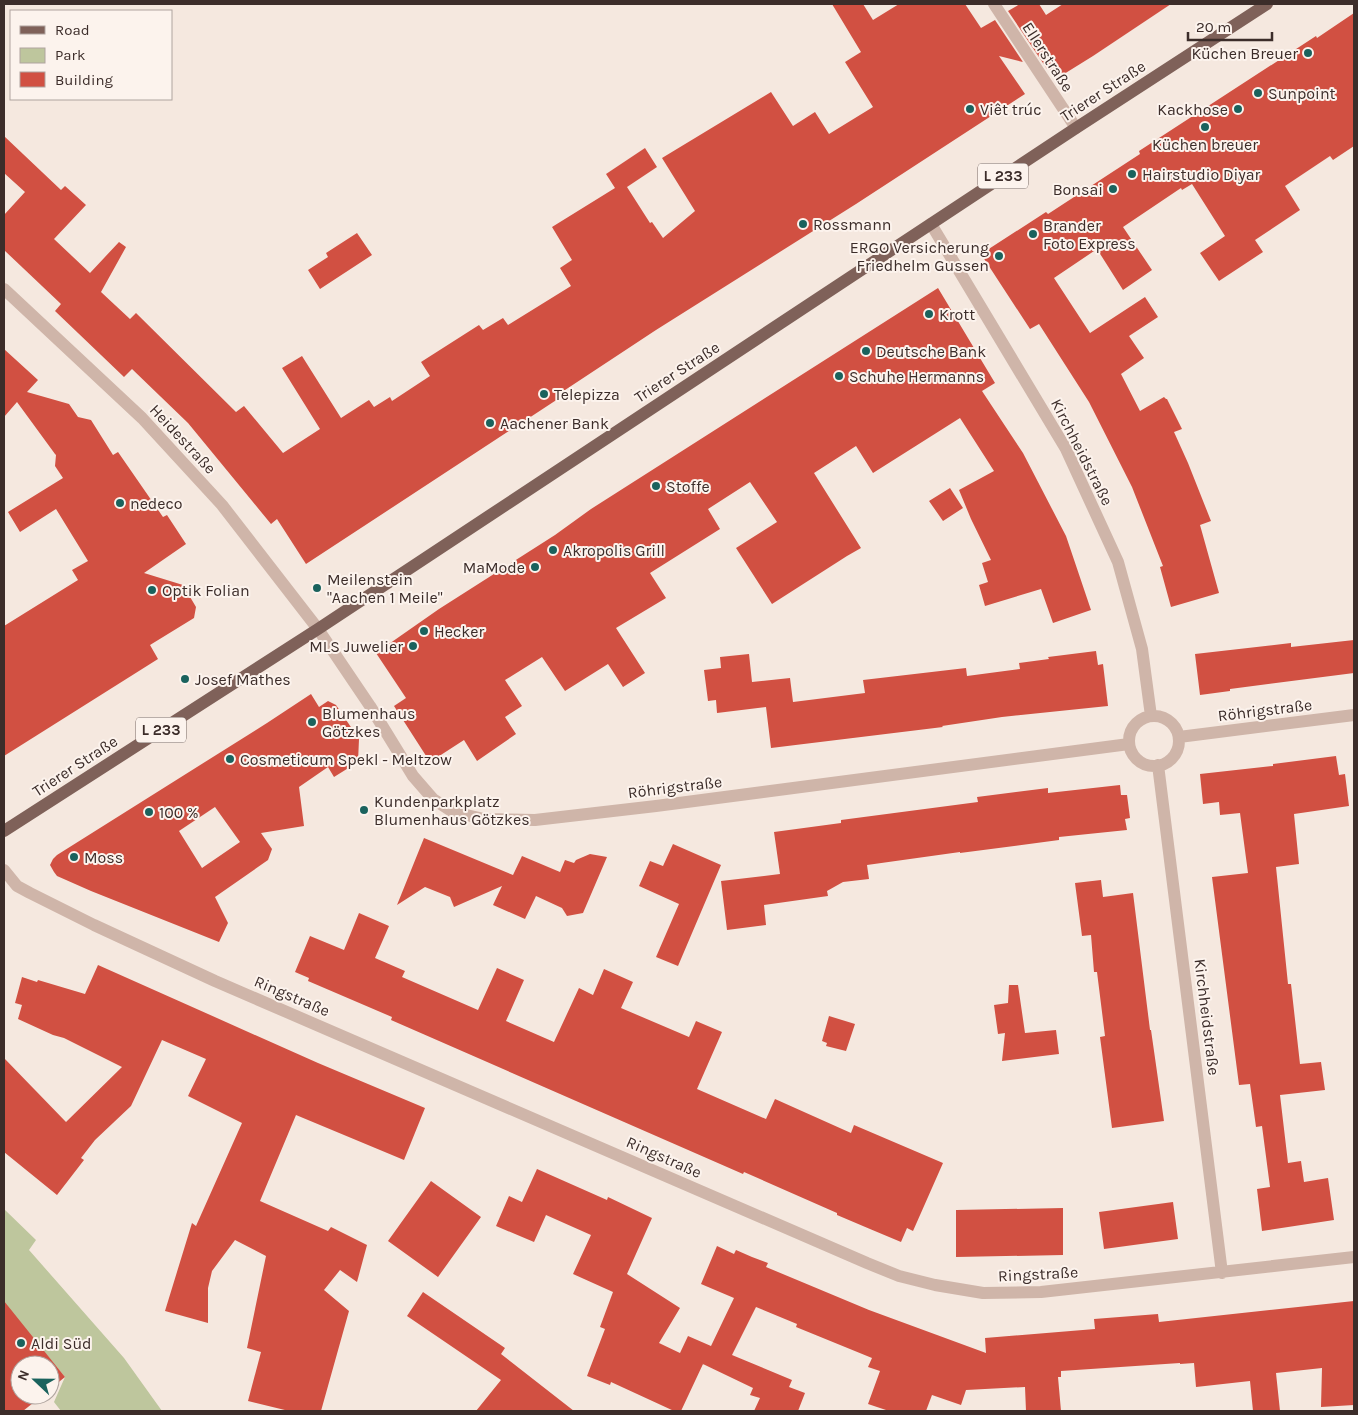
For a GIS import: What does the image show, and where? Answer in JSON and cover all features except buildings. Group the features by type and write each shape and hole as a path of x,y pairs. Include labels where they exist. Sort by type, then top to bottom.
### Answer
{"main road":[{"name":"Trierer Straße","path":"4,831 318,629 1267,4"}],"street":[{"name":"Ellerstraße","path":"994,4 1076,128"},
{"name":"Kirchheidstraße","path":"931,224 1066,449 1118,562 1142,649 1151,716"},
{"name":"Heidestraße","path":"4,289 142,418 222,505 318,629"},
{"name":"Röhrigstraße","path":"318,629 370,706 413,776 433,800 453,812 484,819 535,820 647,807 1129,744"},
{"name":"Röhrigstraße","path":"1179,737 1354,715"},
{"path":"1151,716 1160,716 1168,720 1176,727 1179,737 1179,747 1175,755 1167,762 1152,766 1136,758 1129,744 1131,731 1135,724 1143,718 1151,716"},
{"name":"Kirchheidstraße","path":"1158,765 1222,1273"},
{"name":"Ringstraße","path":"4,870 18,886 30,893 215,981 899,1276 935,1285 983,1293 1041,1292 1354,1258"}],"green space":[{"path":"4,1209 36,1240 29,1250 124,1358 162,1411 61,1411 56,1405 60,1405 60,1388 65,1377 60,1371 60,1355 47,1355 4,1303"}],"place":[{"name":"Küchen Breuer","path":"1308,53"},
{"name":"Sunpoint","path":"1258,93"},
{"name":"Viêt trúc","path":"970,109"},
{"name":"Kackhose","path":"1238,109"},
{"name":"Küchen breuer","path":"1205,127"},
{"name":"Hairstudio Diyar","path":"1132,174"},
{"name":"Bonsai","path":"1113,189"},
{"name":"Rossmann","path":"803,224"},
{"name":"Brander Foto Express","path":"1033,234"},
{"name":"ERGO Versicherung Friedhelm Gussen","path":"999,256"},
{"name":"Krott","path":"929,314"},
{"name":"Deutsche Bank","path":"866,351"},
{"name":"Schuhe Hermanns","path":"839,376"},
{"name":"Telepizza","path":"544,394"},
{"name":"Aachener Bank","path":"490,423"},
{"name":"Stoffe","path":"656,486"},
{"name":"nedeco","path":"120,503"},
{"name":"Akropolis Grill","path":"553,550"},
{"name":"MaMode","path":"535,567"},
{"name":"Meilenstein \"Aachen 1 Meile\"","path":"317,588"},
{"name":"Optik Folian","path":"152,590"},
{"name":"Hecker","path":"424,631"},
{"name":"MLS Juwelier","path":"413,646"},
{"name":"Josef Mathes","path":"185,679"},
{"name":"Blumenhaus Götzkes","path":"312,722"},
{"name":"Cosmeticum Spekl - Meltzow","path":"230,759"},
{"name":"Kundenparkplatz Blumenhaus Götzkes","path":"364,810"},
{"name":"100 %","path":"149,812"},
{"name":"Moss","path":"74,857"},
{"name":"Aldi Süd","path":"21,1343"}]}
